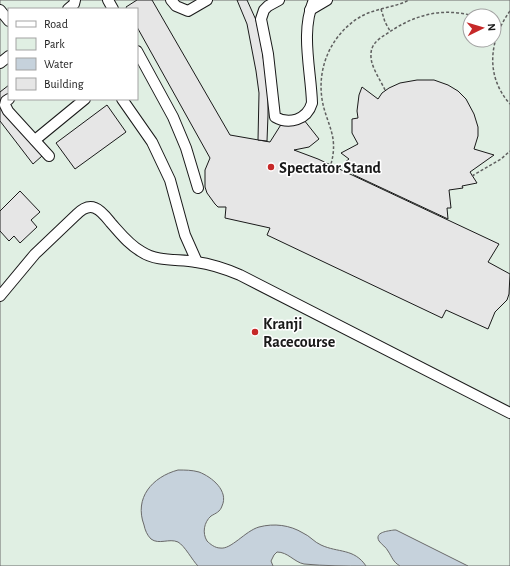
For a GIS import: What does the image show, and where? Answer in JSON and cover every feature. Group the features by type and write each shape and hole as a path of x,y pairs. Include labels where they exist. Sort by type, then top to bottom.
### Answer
{"street":[{"path":"69,8 74,4 75,0"},
{"path":"171,0 176,6 188,11 207,0"},
{"path":"279,0 264,10 261,19 268,54 275,118 282,121 292,122 303,116 310,108 312,103 307,34 310,10 314,0"},
{"path":"310,10 327,0"},
{"path":"0,10 8,20"},
{"path":"138,53 173,117 186,148 198,188"},
{"path":"0,63 8,57"},
{"path":"8,100 5,105 8,111 49,156"},
{"path":"35,140 84,100"},
{"path":"123,100 152,142 170,180 185,235 197,262"},
{"path":"0,296 35,254 76,215 88,207 94,208 99,210 129,243 142,253 152,257 164,259 197,262 226,269 240,275 510,413"}],"path":[{"path":"331,164 333,138 322,99 322,72 331,46 341,33 352,23 369,12 409,0"},
{"path":"381,9 385,22 390,31"},
{"path":"502,23 510,11"},
{"path":"386,90 374,68 371,53 372,46 379,39 405,21 427,15 449,12 462,14"},
{"path":"493,48 493,66 498,86 503,96 510,104"},
{"path":"472,176 501,159 510,151"}],"green space":[{"name":"Kranji Racecourse","path":"0,0 510,0 510,566 0,566"}],"water":[{"path":"178,470 194,471 204,474 214,481 221,490 224,500 221,508 209,518 204,528 205,538 214,547 224,548 229,546 259,527 270,525 282,526 298,530 321,545 356,556 366,566 327,566 304,564 281,552 277,552 271,561 273,566 198,566 178,542 154,541 151,539 146,531 142,515 141,506 153,483 169,473"},
{"path":"396,530 468,566 400,566 394,561 378,538 382,532"}],"building":[{"name":"Spectator Stand","path":"137,0 152,0 230,135 270,142 282,123 304,120 319,139 309,147 294,150 318,159 499,244 488,262 510,274 509,294 507,300 495,312 488,329 446,310 442,318 267,235 270,228 225,218 226,207 218,207 207,193 205,187 205,170 210,158 138,29 138,8 126,7"},
{"path":"237,0 247,0 256,20 261,42 268,91 267,141 258,140 259,93 256,71 247,24"},
{"path":"417,80 434,80 448,85 458,91 466,99 474,114 478,127 478,136 474,149 494,155 470,172 477,183 462,186 463,188 449,190 451,208 447,208 448,219 354,175 344,163 349,159 341,153 358,144 352,133 352,119 358,118 357,111 359,95 362,87 378,99 382,93 389,88 400,83"},
{"path":"8,86 8,98 1,103 42,156 33,164 0,121 0,92"},
{"path":"107,105 126,132 75,169 56,143"},
{"path":"20,191 40,212 31,220 37,227 20,243 14,236 9,241 0,231 0,211"}],"place":[{"name":"Spectator Stand","path":"271,167"},
{"name":"Kranji Racecourse","path":"255,332"}]}
